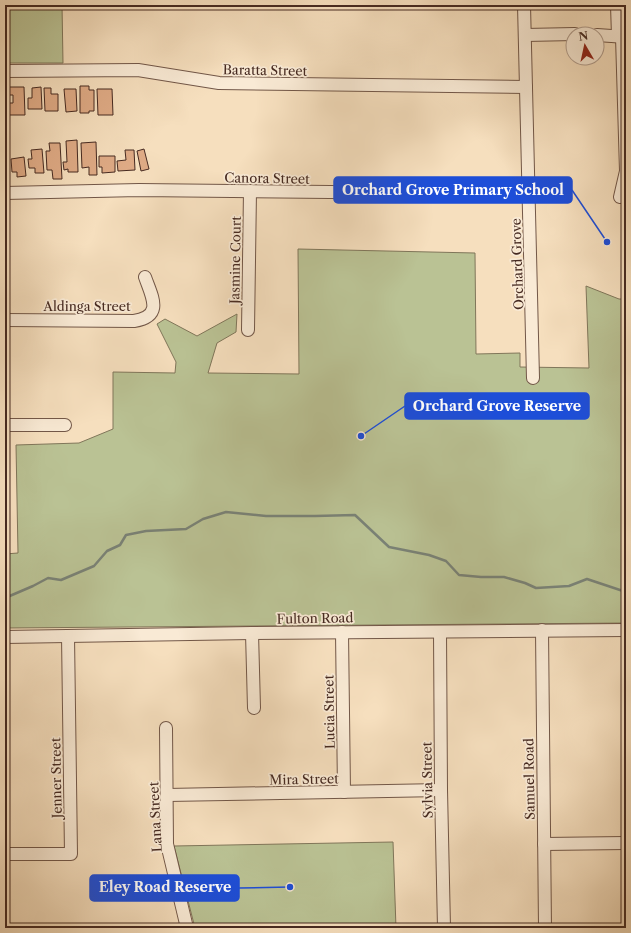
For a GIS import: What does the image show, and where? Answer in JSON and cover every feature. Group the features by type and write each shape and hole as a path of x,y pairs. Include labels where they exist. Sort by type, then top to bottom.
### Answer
{"street":[{"name":"Orchard Grove","path":"524,5 533,378"},
{"path":"617,5 622,37 626,171 620,197"},
{"path":"525,35 565,34"},
{"path":"605,36 622,37"},
{"name":"Baratta Street","path":"5,71 138,70 219,83 526,87"},
{"name":"Canora Street","path":"5,193 139,190 528,194"},
{"name":"Jasmine Court","path":"248,330 250,192"},
{"name":"Aldinga Street","path":"5,320 134,321 145,319 151,313 154,306 145,277"},
{"path":"5,425 65,425"},
{"name":"Samuel Road","path":"542,630 545,928"},
{"name":"Fulton Road","path":"5,637 252,633 626,630"},
{"name":"Lucia Street","path":"342,632 344,792"},
{"name":"Sylvia Street","path":"440,632 444,928"},
{"path":"252,633 254,708"},
{"name":"Jenner Street","path":"5,854 71,854 68,636"},
{"name":"Lana Street","path":"166,728 167,844 187,928"},
{"name":"Mira Street","path":"167,795 441,790"},
{"path":"544,844 626,843"}],"green space":[{"path":"5,5 62,5 63,63 5,63"},
{"path":"298,249 475,253 476,354 520,353 520,367 589,368 586,286 619,299 626,299 626,623 5,628 5,554 18,553 16,445 79,443 113,429 113,372 175,373 176,362 157,324 165,319 197,336 237,314 236,332 217,343 208,373 299,374"},
{"path":"393,842 396,928 195,928 174,846"}],"building":[{"path":"80,86 89,86 89,90 94,90 94,111 89,111 89,113 80,113"},
{"path":"9,87 24,87 25,115 9,115 9,103 13,103 13,95 9,95"},
{"path":"41,87 42,109 28,109 28,98 32,98 32,88"},
{"path":"44,88 51,88 51,94 58,94 58,111 45,111"},
{"path":"64,89 76,89 77,111 66,112"},
{"path":"97,89 112,89 113,115 98,115"},
{"path":"77,140 78,172 68,172 68,169 64,170 63,162 67,162 66,141"},
{"path":"96,142 97,175 89,175 89,167 82,168 81,143"},
{"path":"49,143 60,143 62,179 53,179 52,170 47,170 46,151 50,151"},
{"path":"42,149 44,173 35,173 35,168 29,168 28,159 32,159 31,150"},
{"path":"144,149 149,169 141,171 137,151"},
{"path":"125,150 134,150 135,170 118,171 117,161 126,160"},
{"path":"5,155 8,178 5,178"},
{"path":"99,156 115,156 115,172 102,173 102,167 99,167"},
{"path":"24,157 26,176 17,177 17,172 12,172 11,159"},
{"path":"5,346 7,346 8,356 5,356"}],"waterway":[{"path":"5,598 48,578 61,580 94,566 107,551 120,545 126,535 146,531 186,529 203,519 226,512 266,516 355,515 389,547 429,555 446,561 459,575 504,577 536,588 569,586 587,579 626,592"}],"place":[{"name":"Orchard Grove Primary School","path":"607,242"},
{"name":"Orchard Grove Reserve","path":"361,436"},
{"name":"Eley Road Reserve","path":"290,887"}]}
